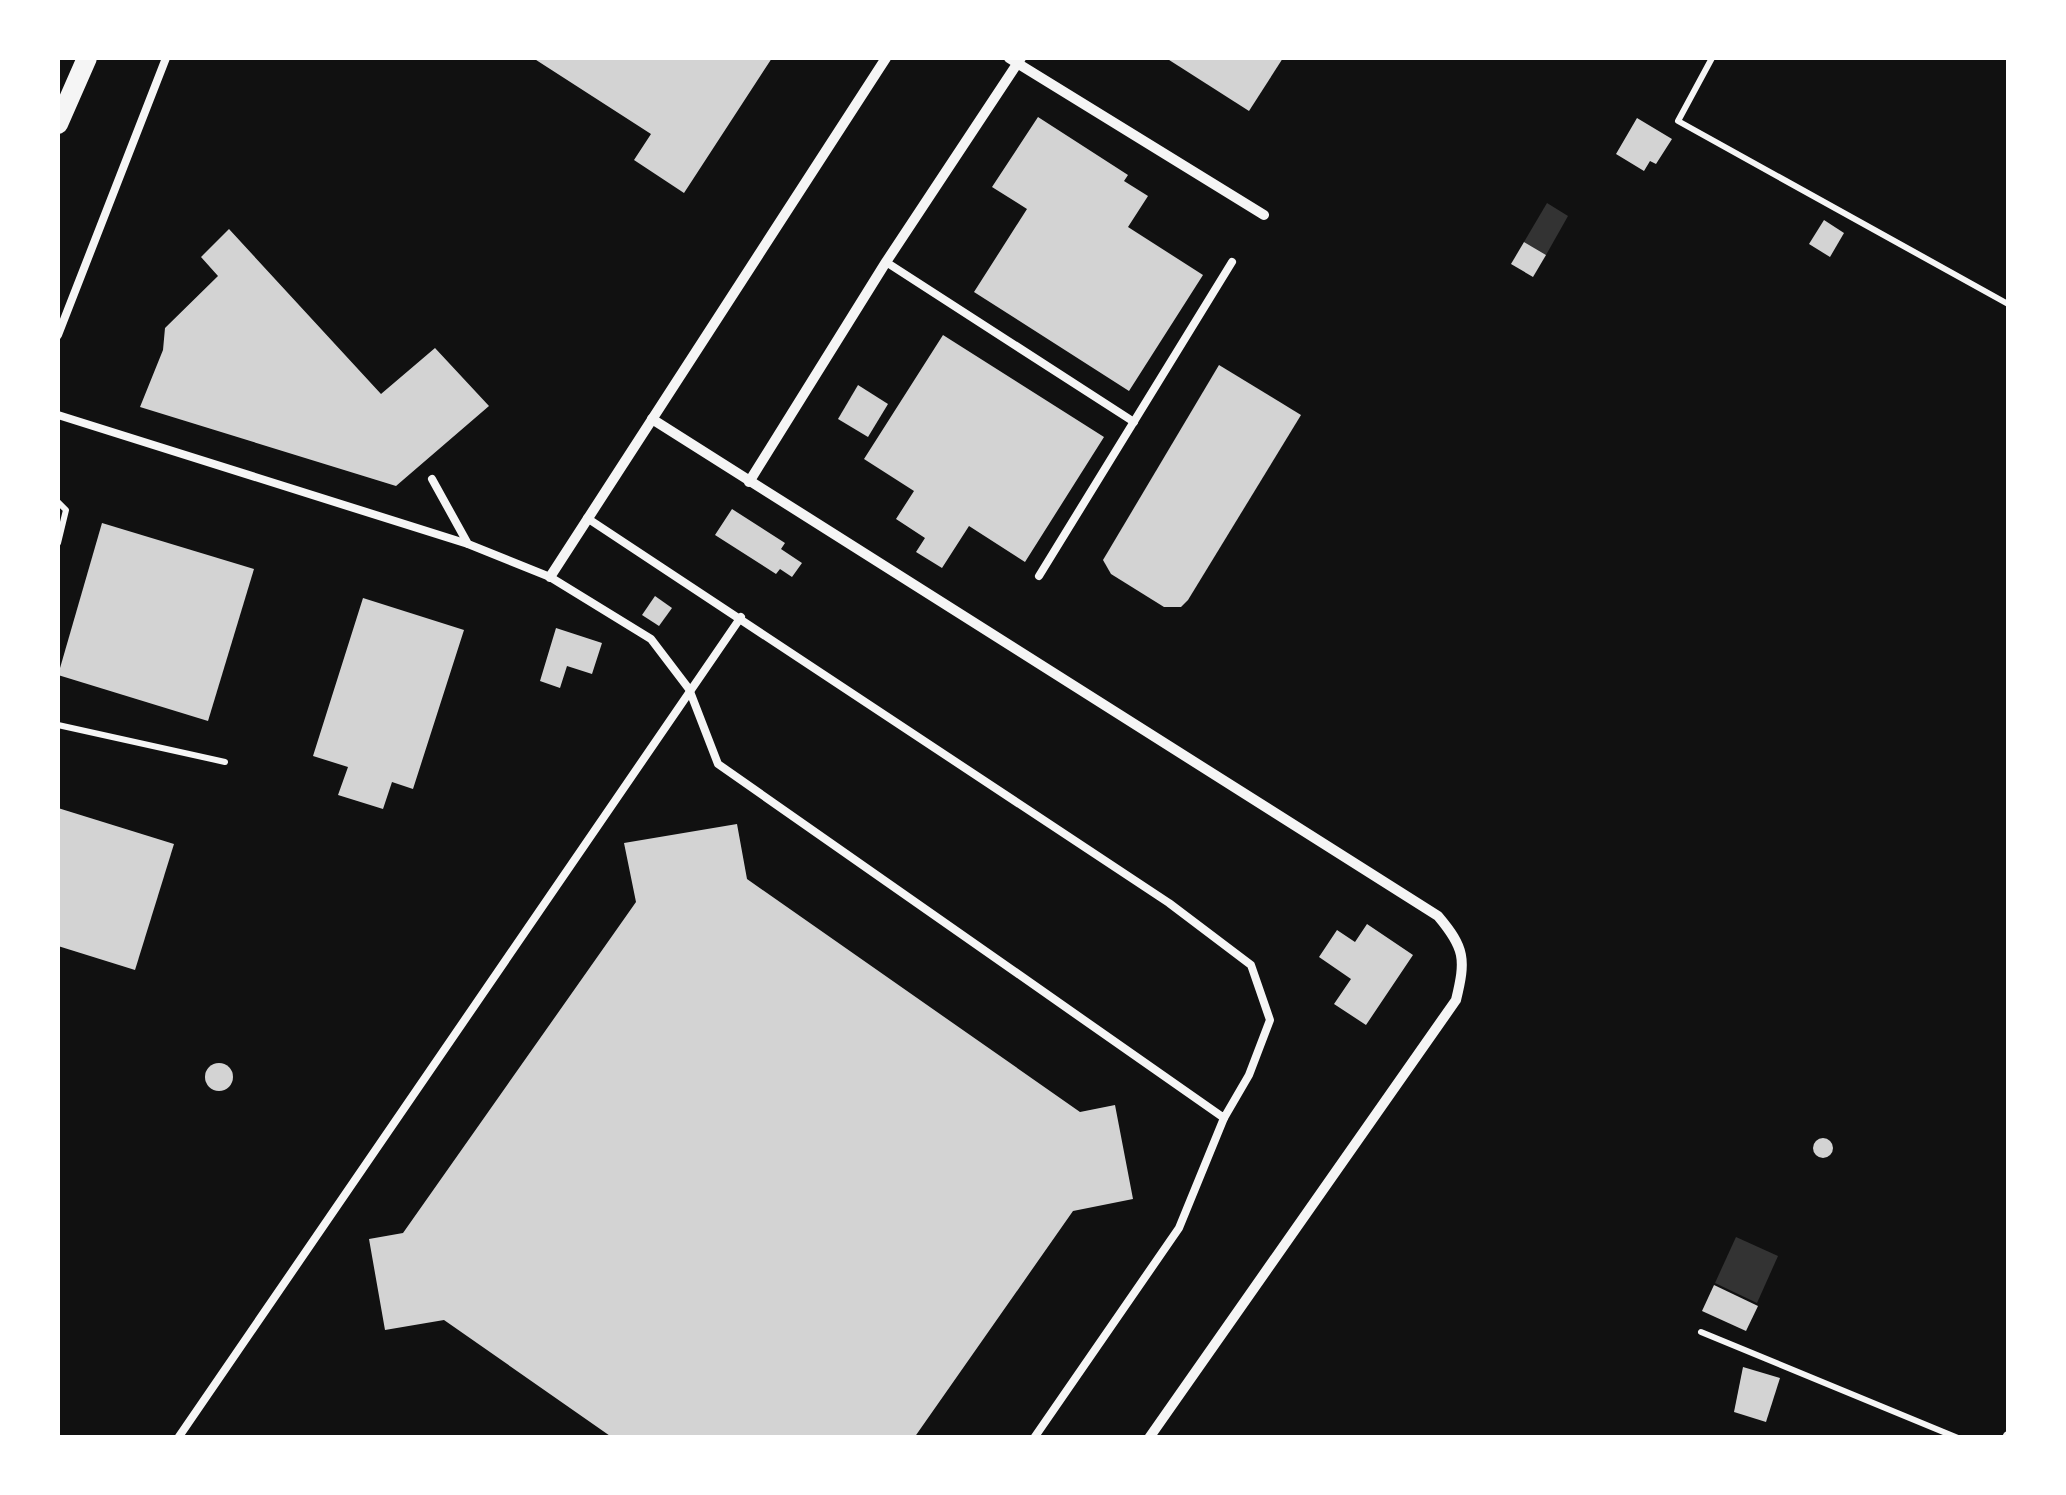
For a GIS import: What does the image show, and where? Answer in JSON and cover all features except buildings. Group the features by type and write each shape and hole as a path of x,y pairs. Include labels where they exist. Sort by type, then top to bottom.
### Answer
{"main road":[{"path":"58,124 62,102 87,58"}],"street":[{"path":"550,577 886,58"},
{"path":"749,482 1016,59 1264,215"},
{"path":"652,419 1438,916 1460,943 1464,970 1456,1000 1149,1438"}],"lane":[{"path":"58,335 166,58"},
{"path":"886,262 1134,422"},
{"path":"1039,576 1232,262"},
{"path":"58,415 468,544 550,577 651,638 690,689 718,764 1224,1118"},
{"path":"432,479 468,544"},
{"path":"587,518 1169,903 1251,966 1270,1020 1179,1228 1034,1438"},
{"path":"178,1438 741,617"}],"path":[{"path":"1712,58 1678,121 2008,304"},
{"path":"58,502 66,510 58,544"},
{"path":"58,725 226,762"},
{"path":"1701,1332 1958,1438"}],"shaded area":[{"path":"1547,203 1568,216 1546,255 1524,242"},
{"path":"1736,1237 1778,1256 1757,1303 1715,1283"}]}
